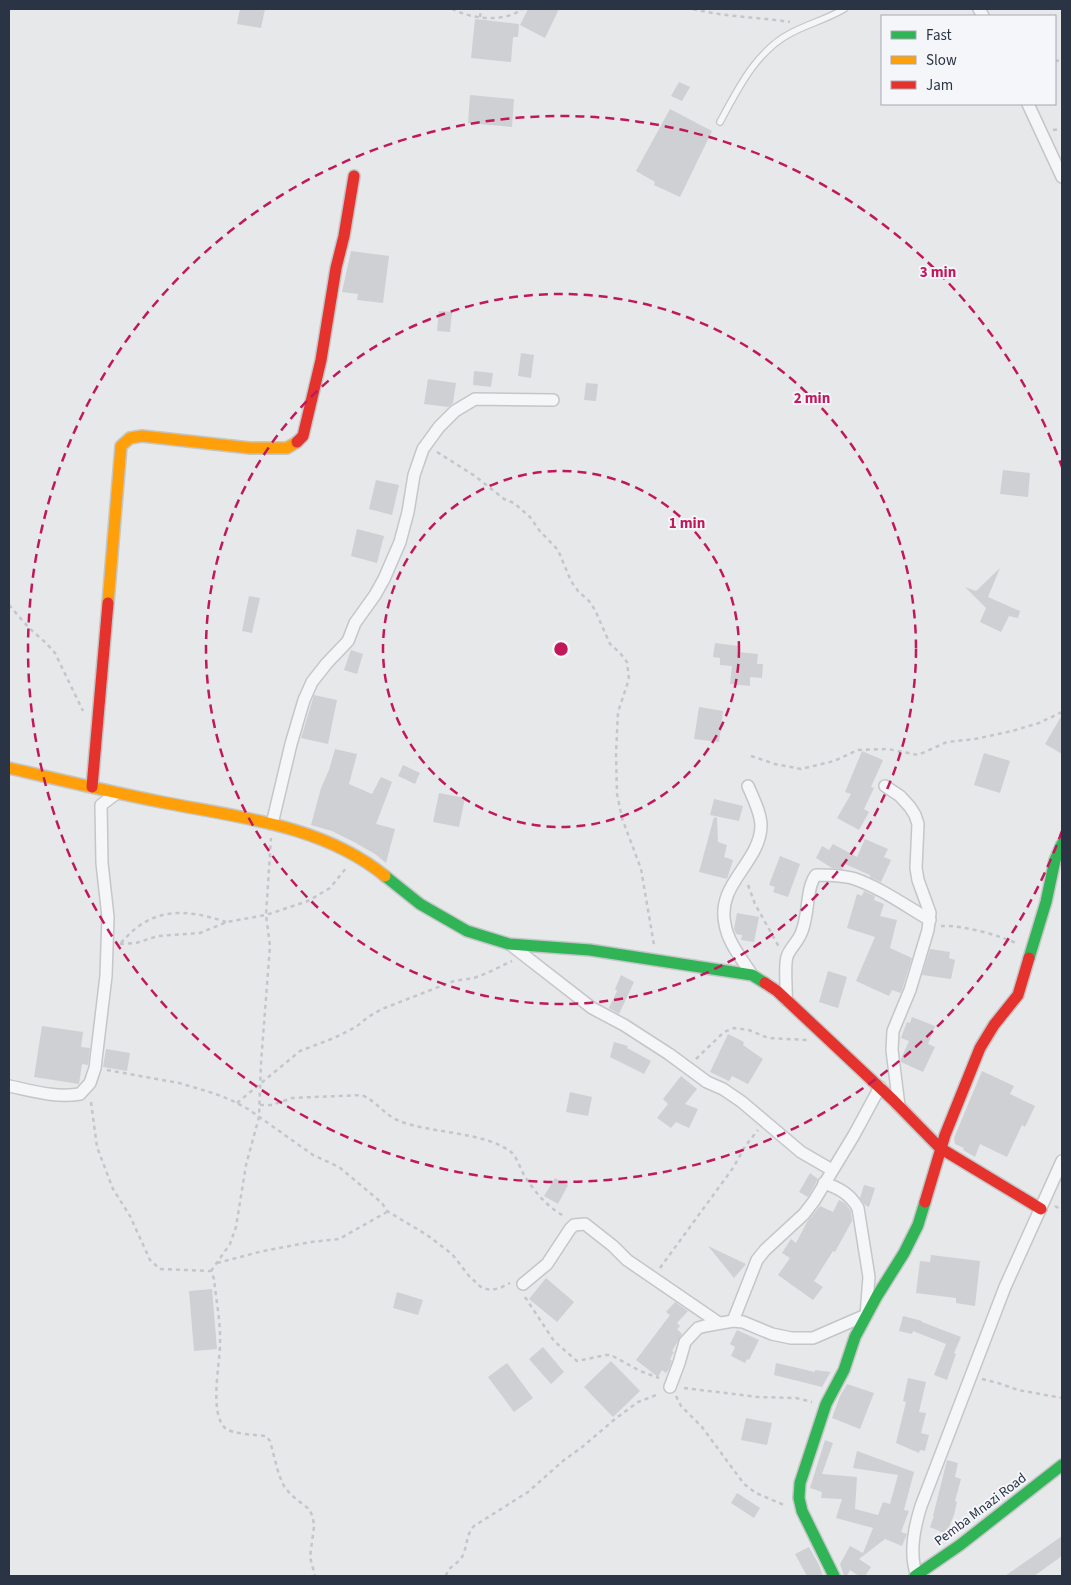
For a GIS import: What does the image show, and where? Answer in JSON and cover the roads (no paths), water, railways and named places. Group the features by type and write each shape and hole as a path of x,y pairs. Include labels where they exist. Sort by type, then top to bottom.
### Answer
{"street":[{"path":"1028,105 1062,177"},
{"path":"92,786 121,446 130,438 142,436 250,448 287,448 296,444 303,436 321,360 354,176"},
{"path":"272,824 290,744 304,700 317,675 348,641 355,623 384,579 400,542 408,512 414,475 423,449 455,411 475,399 553,400"},
{"path":"9,768 117,793 272,824 329,841 360,856 380,870 420,904 467,931 509,944 590,950 752,975"},
{"path":"748,786 761,826 754,849 744,868 732,884 726,898 724,923 734,947 752,975 786,1000 880,1087 940,1148 1041,1209"},
{"path":"885,786 900,796 915,815 918,824 916,868 920,889 930,912 929,925 910,990 893,1031 892,1050 899,1106"},
{"path":"9,1086 66,1096 80,1094 90,1082 95,1068 107,953 108,917 102,863 101,805 117,793"},
{"path":"834,1576 828,1560 802,1511 799,1498 800,1483 826,1404 844,1370 855,1337 877,1296 896,1268 918,1225 940,1148 980,1048 994,1025 1018,995 1046,902 1055,860 1062,844"},
{"path":"786,1000 786,959 802,931 807,913 810,884 816,875 856,880 884,894 929,925"},
{"path":"509,944 592,1008 624,1025 688,1067 707,1082 723,1089 742,1102 801,1152 832,1170"},
{"path":"733,1321 757,1260 804,1214 814,1201 854,1136 880,1087"},
{"path":"916,1576 913,1542 921,1506 1005,1287 1062,1162"},
{"path":"824,1183 846,1194 858,1208 869,1277 866,1315"},
{"path":"523,1284 547,1264 570,1229 579,1223 585,1224 614,1246 627,1260 718,1322"},
{"path":"671,1389 685,1342 698,1328 718,1322 733,1321 744,1322 772,1334 790,1338 813,1338 866,1315"},
{"name":"Pemba Mnazi Road","path":"916,1576 960,1545 1062,1465"}],"lane":[{"path":"720,122 755,64 776,42 844,9"}]}
